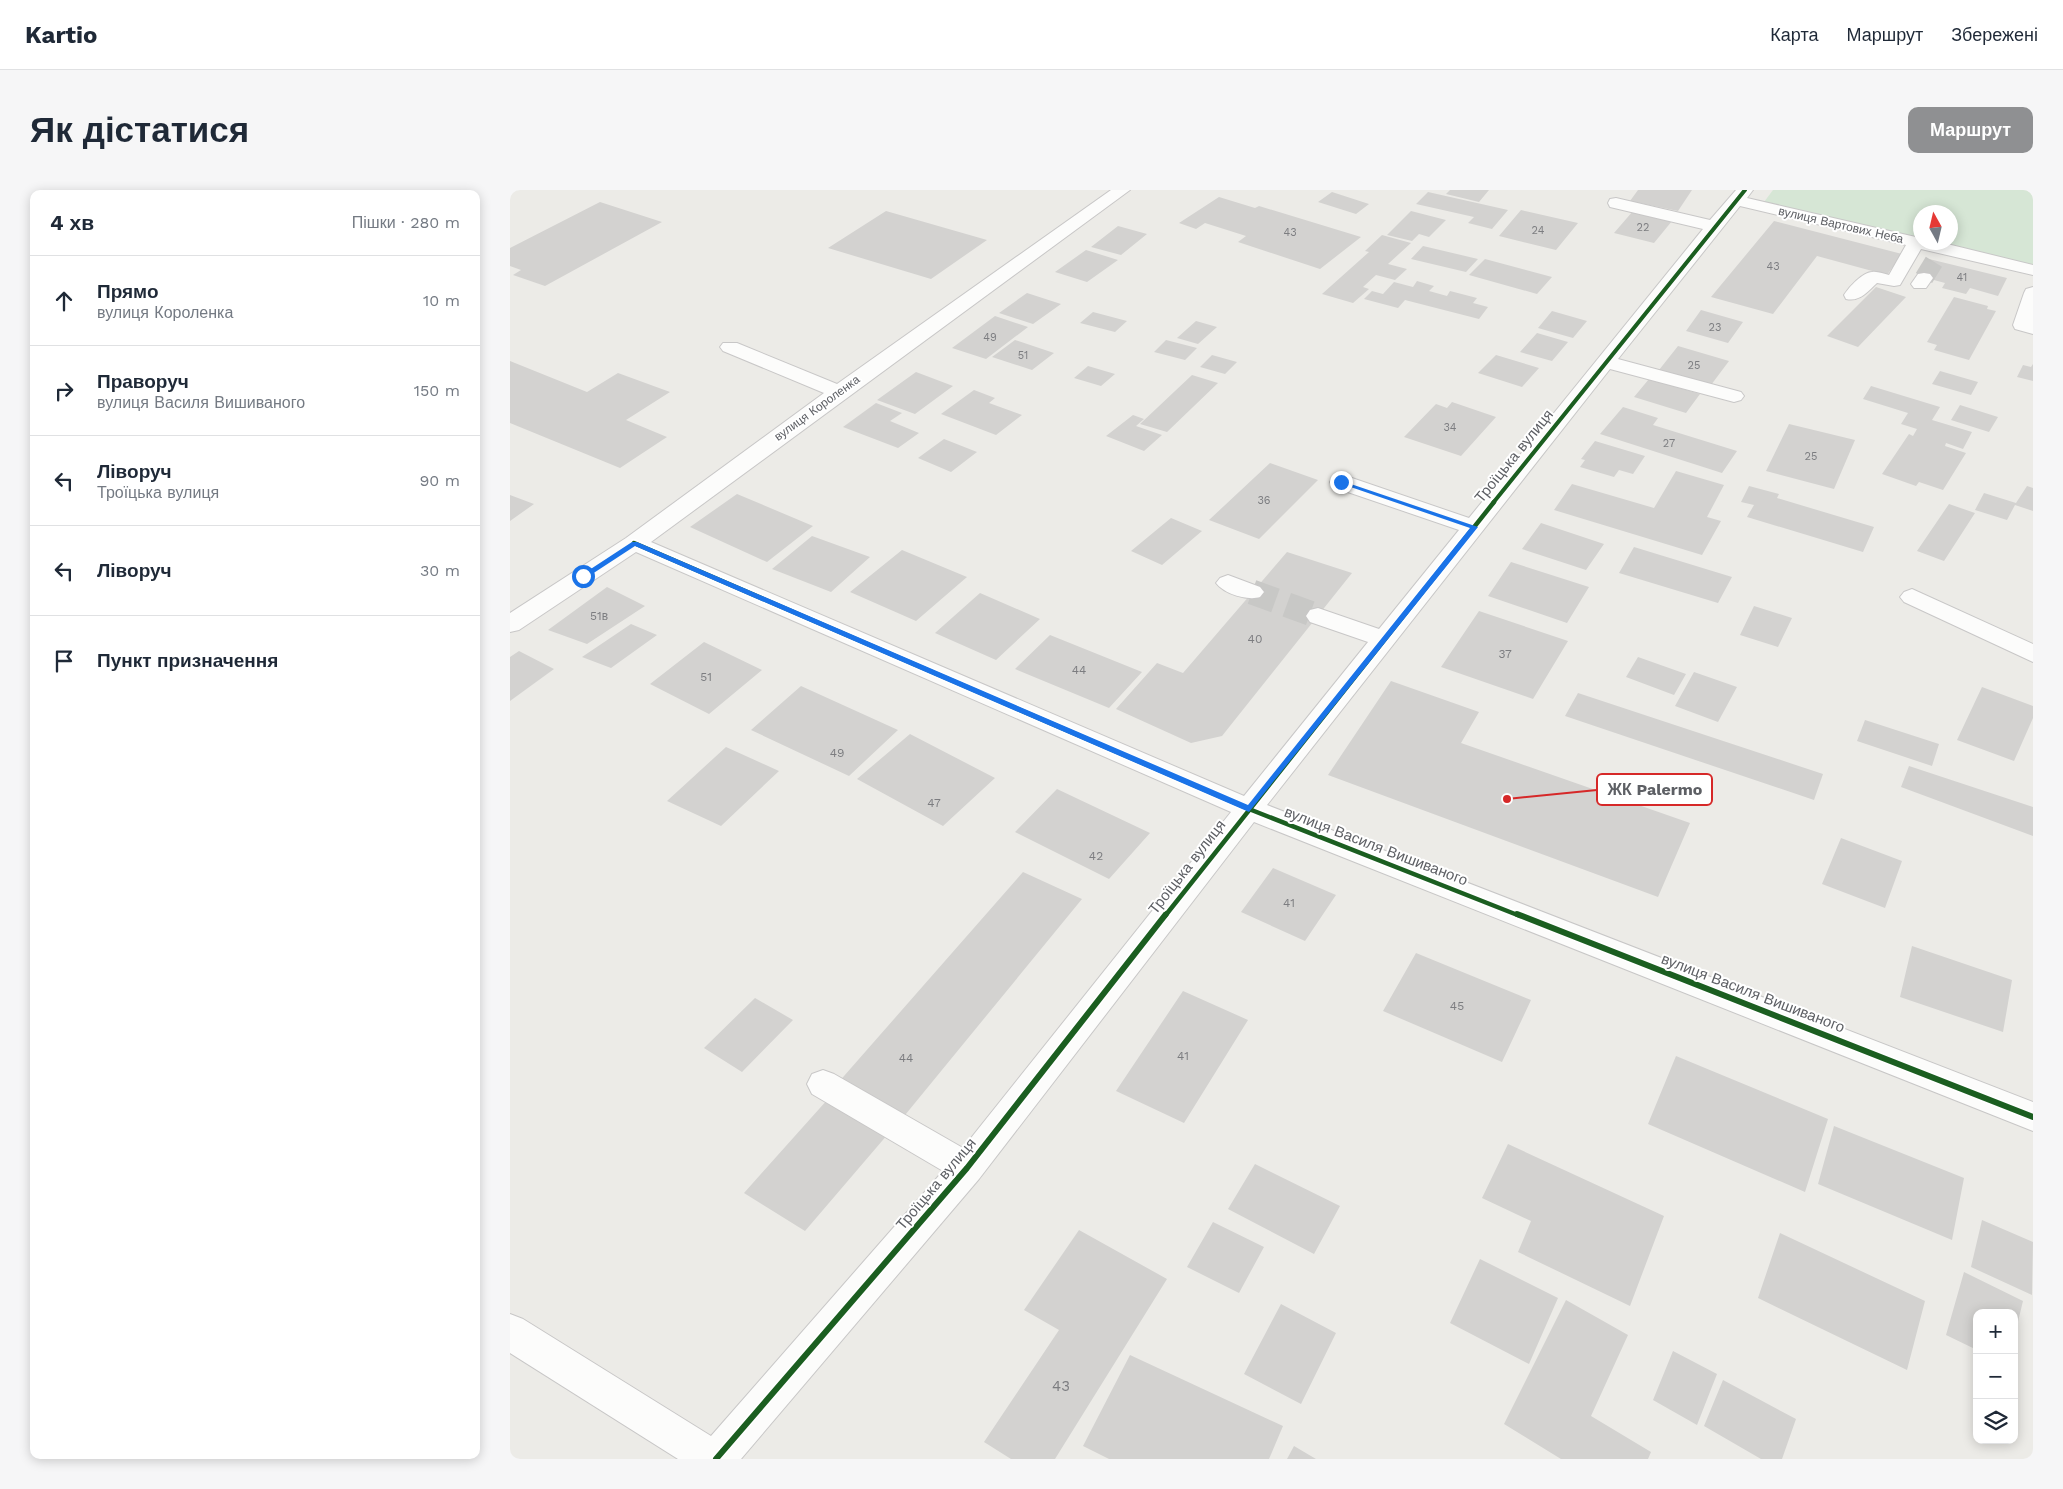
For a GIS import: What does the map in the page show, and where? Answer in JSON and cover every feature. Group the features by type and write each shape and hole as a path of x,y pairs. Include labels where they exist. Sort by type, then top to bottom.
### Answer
{"street":[{"name":"вулиця Короленка","path":"514,617 634,543 839,392 1122,190"},
{"name":"Троїцька вулиця","path":"714,1459 967,1168 1384,639 1714,226 1741,195"},
{"name":"вулиця Вартових Неба","path":"1741,195 1913,242"},
{"path":"1616,203 1714,226"},
{"path":"1853,295 1873,277 1894,280 1913,248"},
{"name":"вулиця Вартових Неба","path":"1929,250 1939,255 2033,270"},
{"path":"2033,293 2022,325 2033,328"},
{"path":"730,347 839,392"},
{"path":"1606,362 1734,396"},
{"path":"1341,482 1474,527"},
{"name":"вулиця Василя Вишиваного","path":"634,543 1249,809 2033,1117"},
{"path":"1228,583 1252,592"},
{"path":"1912,598 2033,654"},
{"path":"1318,616 1384,639"},
{"path":"823,1084 967,1168"},
{"path":"510,1332 714,1459"}],"green space":[{"path":"1773,190 2033,190 2033,266 1958,248 1958,205 1913,205 1913,237 1764,202"}],"building":[{"path":"1450,190 1489,190 1479,202 1446,194"},
{"path":"1638,190 1692,190 1678,211 1630,201"},
{"path":"1332,192 1369,204 1356,214 1318,202"},
{"path":"1428,192 1508,210 1492,229 1468,223 1474,217 1416,204"},
{"path":"1219,197 1255,208 1259,206 1361,237 1320,269 1238,242 1246,236 1205,223 1196,229 1179,223"},
{"path":"600,202 662,222 545,286 513,275 521,270 510,266 510,248"},
{"path":"1521,210 1578,223 1556,250 1499,236"},
{"path":"886,211 987,240 931,279 828,248"},
{"path":"1411,211 1446,220 1429,237 1419,234 1412,241 1387,235"},
{"path":"1633,211 1672,221 1654,243 1614,233"},
{"path":"1774,221 1902,254 1887,275 1817,256 1773,314 1711,297"},
{"path":"1118,226 1147,234 1121,255 1091,247"},
{"path":"1382,235 1411,243 1388,264 1407,269 1395,280 1376,275 1363,287 1369,289 1353,303 1322,294 1369,252 1365,251"},
{"path":"1423,246 1478,259 1466,272 1411,259"},
{"path":"1086,250 1118,260 1087,282 1055,272"},
{"path":"1485,259 1552,277 1537,294 1469,275"},
{"path":"1929,259 2007,278 1998,296 1970,288 1966,294 1942,288 1945,283 1919,276"},
{"path":"1417,281 1434,286 1429,291 1447,296 1450,291 1477,298 1473,303 1488,307 1479,319 1405,300 1398,308 1364,299 1372,291 1383,294 1394,282 1413,287"},
{"path":"1876,287 1906,297 1858,347 1827,336"},
{"path":"1027,293 1061,304 1033,324 999,313"},
{"path":"1954,297 1988,306 1987,309 1996,311 1969,360 1934,350 1937,345 1927,342"},
{"path":"1701,310 1743,322 1728,343 1686,331"},
{"path":"1552,311 1587,321 1573,338 1538,328"},
{"path":"1093,312 1127,321 1115,332 1080,323"},
{"path":"995,316 1028,327 986,359 952,348"},
{"path":"1196,321 1217,327 1198,344 1177,338"},
{"path":"1537,333 1568,342 1552,361 1520,352"},
{"path":"1015,340 1054,353 1032,370 992,357"},
{"path":"1166,340 1197,348 1185,360 1154,352"},
{"path":"1678,346 1729,361 1711,385 1659,370"},
{"path":"1212,355 1237,362 1225,374 1200,367"},
{"path":"1496,355 1539,368 1522,387 1478,373"},
{"path":"510,361 587,392 618,373 670,392 626,420 667,437 620,468 510,423"},
{"path":"2033,364 2033,381 2017,377 2023,365 2031,367"},
{"path":"1088,366 1115,374 1101,386 1074,378"},
{"path":"1940,371 1978,382 1971,395 1932,384"},
{"path":"916,372 953,386 915,414 877,400"},
{"path":"1192,375 1218,383 1167,432 1140,424"},
{"path":"1649,379 1700,394 1686,413 1634,397"},
{"path":"1871,386 1940,407 1932,420 1972,432 1963,449 1946,443 1945,446 1966,453 1943,490 1919,482 1916,486 1882,474 1909,434 1913,436 1917,429 1901,424 1908,413 1863,399"},
{"path":"974,390 995,398 989,403 1022,415 996,435 941,414"},
{"path":"1452,402 1496,417 1461,456 1404,437 1436,404 1447,408"},
{"path":"876,403 902,413 890,421 919,433 898,448 843,427"},
{"path":"1960,405 1998,417 1989,432 1951,420"},
{"path":"1623,407 1658,418 1653,425 1737,451 1722,473 1600,434"},
{"path":"1133,415 1144,419 1136,426 1162,435 1144,451 1106,436"},
{"path":"1789,424 1855,440 1834,489 1766,471"},
{"path":"944,439 977,452 951,472 918,458"},
{"path":"1595,441 1645,456 1633,474 1619,470 1614,477 1580,467 1585,460 1581,459"},
{"path":"1270,463 1318,480 1259,539 1209,520"},
{"path":"1676,471 1724,485 1707,517 1721,521 1702,555 1554,510 1572,484 1654,508"},
{"path":"1749,486 1779,494 1777,498 1874,527 1863,552 1747,517 1754,505 1741,502"},
{"path":"2027,486 2033,488 2033,511 2015,505 2007,520 1975,510 1984,493 2016,503"},
{"path":"737,494 813,526 767,562 690,527"},
{"path":"510,495 534,504 510,521"},
{"path":"1949,504 1975,513 1944,561 1917,551"},
{"path":"1171,518 1202,531 1162,565 1131,551"},
{"path":"1541,523 1604,544 1586,570 1522,549"},
{"path":"812,536 870,557 831,592 772,569"},
{"path":"1634,547 1732,577 1718,603 1619,573"},
{"path":"902,550 967,577 916,621 850,592"},
{"path":"1287,552 1352,573 1222,736 1191,743 1116,709 1157,663 1183,673"},
{"path":"1511,562 1589,587 1567,623 1488,596"},
{"path":"607,587 645,606 587,644 548,630"},
{"path":"980,593 1040,619 996,660 935,633"},
{"path":"1754,606 1792,618 1778,647 1740,635"},
{"path":"1479,611 1568,641 1533,699 1441,667"},
{"path":"631,624 657,635 611,668 582,657"},
{"path":"1050,635 1142,672 1109,708 1015,669"},
{"path":"704,642 762,670 709,714 650,684"},
{"path":"519,651 554,669 510,701 510,657"},
{"path":"1638,657 1686,674 1674,695 1626,677"},
{"path":"1694,672 1737,687 1718,722 1675,706"},
{"path":"1391,681 1479,712 1461,743 1690,823 1658,897 1328,775"},
{"path":"801,686 898,730 849,776 751,730"},
{"path":"1982,687 2033,706 2033,718 2014,761 1957,740"},
{"path":"1578,693 1823,774 1814,800 1565,716"},
{"path":"1865,720 1939,744 1932,766 1857,741"},
{"path":"910,734 995,778 943,826 857,779"},
{"path":"726,747 779,771 721,826 667,801"},
{"path":"1909,766 2033,807 2033,836 1901,787"},
{"path":"1057,789 1150,833 1109,879 1015,832"},
{"path":"1841,838 1902,861 1885,908 1822,884"},
{"path":"1273,868 1336,895 1305,941 1241,912"},
{"path":"1023,872 1082,899 901,1120 837,1084"},
{"path":"1912,946 2012,980 2003,1032 1900,997"},
{"path":"1416,953 1531,1000 1502,1062 1383,1011"},
{"path":"1183,991 1248,1020 1184,1123 1116,1091"},
{"path":"755,998 793,1020 742,1072 704,1048"},
{"path":"1676,1056 1828,1119 1805,1192 1648,1124"},
{"path":"828,1099 888,1134 805,1231 744,1193"},
{"path":"1834,1126 1964,1178 1952,1240 1818,1184"},
{"path":"1508,1144 1664,1216 1630,1306 1518,1252 1531,1221 1482,1198"},
{"path":"1255,1164 1340,1206 1314,1254 1228,1209"},
{"path":"1982,1220 2033,1242 2032,1295 1971,1267"},
{"path":"1213,1222 1264,1247 1239,1293 1187,1267"},
{"path":"1079,1230 1167,1279 1055,1459 1011,1459 984,1442 1059,1330 1024,1310"},
{"path":"1780,1233 1925,1301 1907,1370 1758,1298"},
{"path":"1480,1259 1558,1298 1529,1364 1450,1323"},
{"path":"1964,1272 2023,1301 2018,1322 2018,1309 1973,1309 1973,1348 1946,1335"},
{"path":"1566,1300 1628,1335 1591,1416 1651,1452 1648,1459 1561,1459 1504,1424"},
{"path":"1281,1304 1336,1333 1301,1404 1244,1374"},
{"path":"1673,1351 1717,1374 1697,1425 1653,1400"},
{"path":"1130,1355 1283,1426 1269,1459 1109,1459 1083,1446"},
{"path":"1723,1380 1796,1419 1782,1459 1761,1459 1704,1426"},
{"path":"1294,1446 1316,1459 1287,1459"}],"tunnel":[{"path":"1924,278 1935,260"},
{"path":"1252,592 1318,616"}],"cycle path":[{"path":"716,1459 967,1168 1249,809 1714,226 1745,190"},
{"path":"634,543 1249,809 2033,1117"}],"place":[{"name":"ЖК Palermo","path":"1507,799"}],"route":[{"path":"583,576 634,543 1249,809 1474,527 1341,482"}]}
